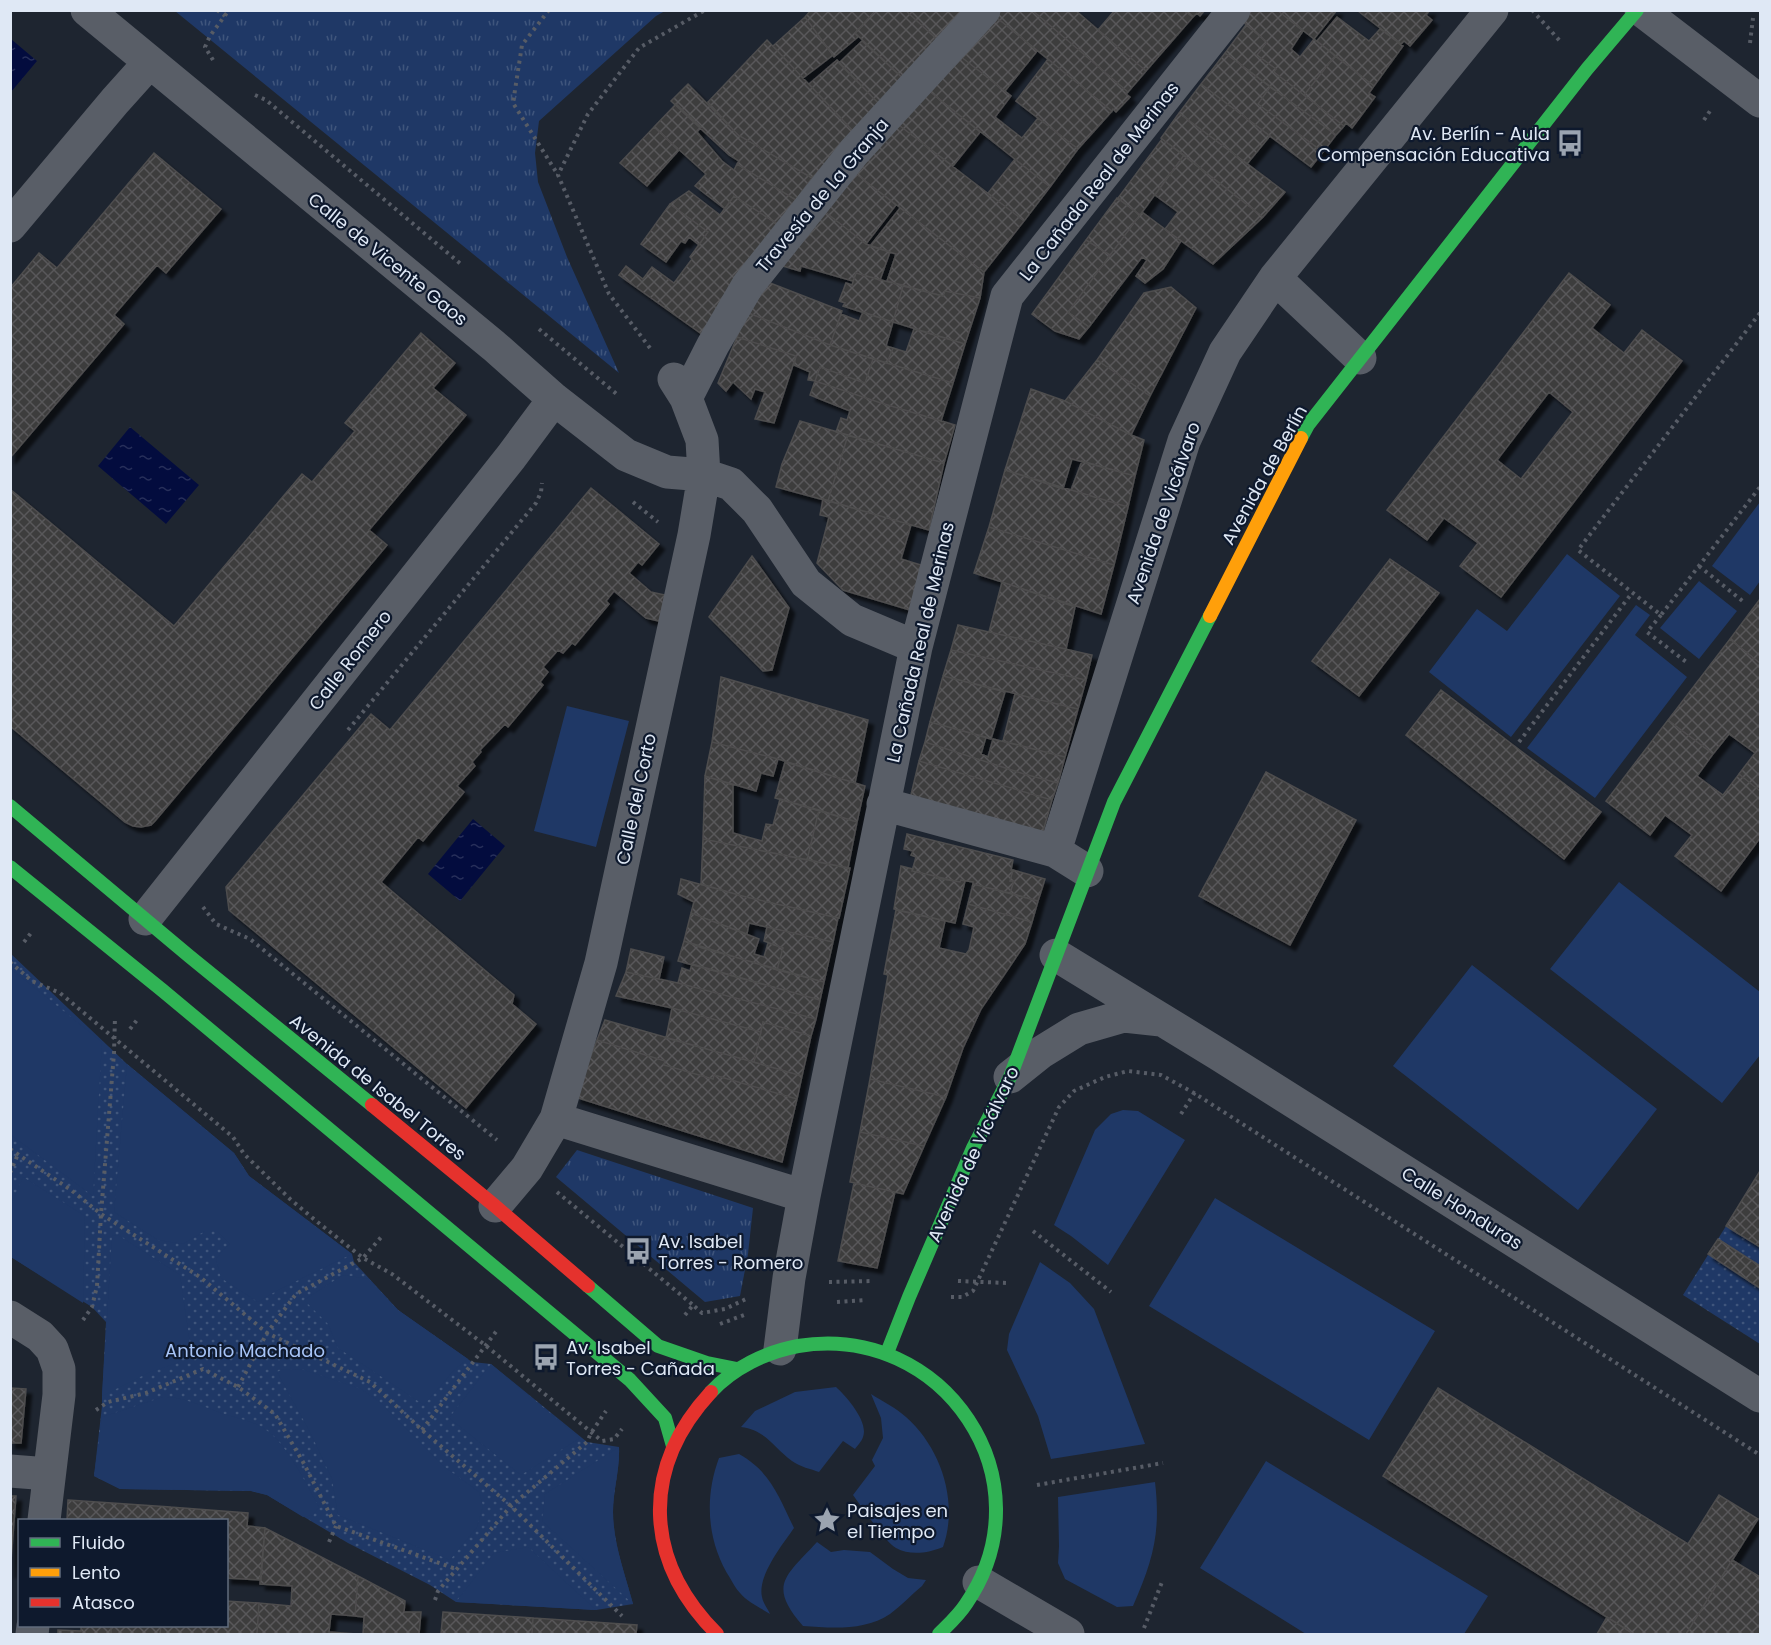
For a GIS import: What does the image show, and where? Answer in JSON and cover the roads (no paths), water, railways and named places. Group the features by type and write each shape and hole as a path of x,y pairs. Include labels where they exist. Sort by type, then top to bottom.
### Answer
{"street":[{"name":"Calle de Vicente Gaos","path":"87,10 494,346 554,399 626,455 667,472 704,475 731,484 757,510 806,583 852,620 916,647"},
{"name":"Travesía de La Granja","path":"680,388 713,345 748,285 854,152 984,10"},
{"name":"La Cañada Real de Merinas","path":"780,1349 804,1196 916,647 1007,296 1234,10"},
{"name":"Avenida de Vicálvaro","path":"1055,851 1184,441 1226,352 1275,278 1492,10"},
{"name":"Avenida de Berlín","path":"1056,955 1114,802 1308,424 1636,10"},
{"path":"1641,10 1761,101"},
{"path":"10,226 150,62"},
{"path":"1275,278 1360,358"},
{"name":"Calle del Corto","path":"495,1206 527,1168 556,1119 601,963 704,475 702,440 680,388"},
{"name":"Calle Romero","path":"145,920 511,457 554,399"},
{"path":"883,804 1055,851 1086,871"},
{"name":"Avenida de Isabel Torres","path":"10,806 145,920 495,1206 658,1346 707,1363 737,1369"},
{"path":"10,867 144,975 630,1380 665,1418 673,1446"},
{"name":"Avenida de Vicálvaro","path":"887,1353 973,1148 1010,1077 1056,955"},
{"name":"Calle Honduras","path":"1056,955 1761,1396"},
{"name":"Calle Honduras","path":"1010,1077 1040,1053 1079,1029 1124,1016 1163,1020"},
{"path":"556,1119 804,1196"},
{"path":"10,1317 40,1336 52,1349 59,1369 59,1395 44,1519"},
{"path":"717,1635 700,1618 685,1597 673,1574 665,1550 660,1497 673,1446 688,1416 711,1390 737,1369 758,1357 780,1349 807,1344 834,1343 861,1346 887,1353 912,1365 935,1381 955,1400 971,1423 984,1448 992,1474 995,1511 995,1529 989,1557 979,1582 963,1610 939,1635"},
{"path":"10,1471 49,1474"},
{"path":"979,1582 1068,1635"}],"water":[{"path":"11,39 37,61 11,92"},
{"path":"130,427 199,485 166,524 98,466"},
{"path":"473,819 505,846 460,901 428,874"}],"place":[{"name":"Av. Berlín - Aula Compensación Educativa","path":"1570,143"},
{"name":"Av. Isabel Torres - Romero","path":"638,1251"},
{"name":"Av. Isabel Torres - Cañada","path":"546,1357"},
{"name":"Paisajes en el Tiempo","path":"827,1520"}],"park label":[{"name":"Antonio Machado","path":"245,1350"}]}
